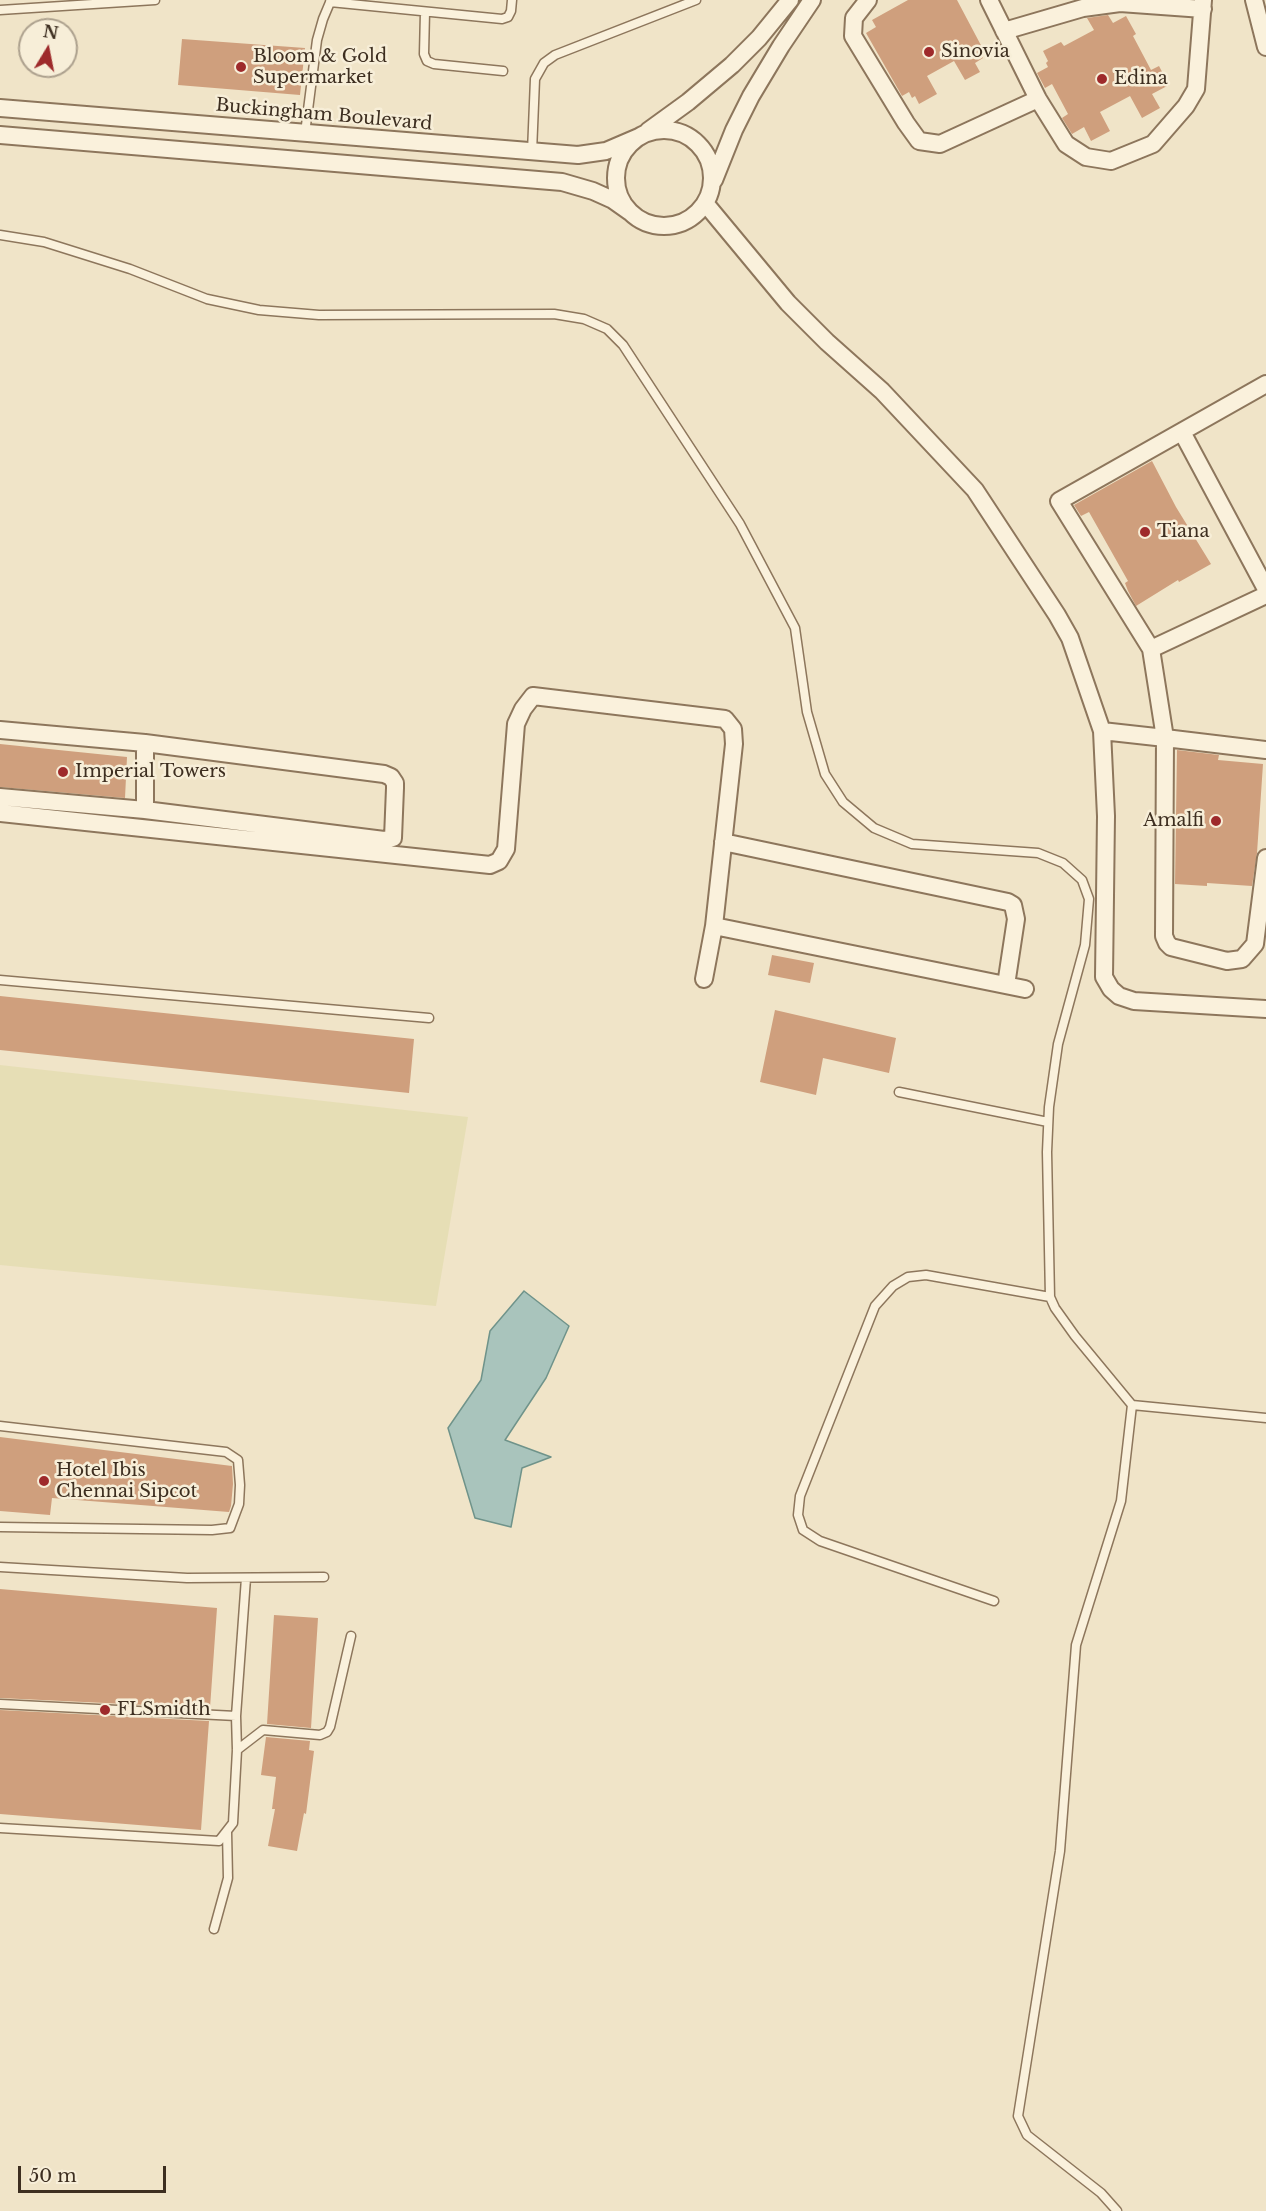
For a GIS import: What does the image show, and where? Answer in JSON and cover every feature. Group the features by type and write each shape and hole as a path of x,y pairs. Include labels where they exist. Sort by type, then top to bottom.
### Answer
{"street":[{"name":"Buckingham Boulevard","path":"630,212 617,191 616,168 627,146 688,102 732,65 759,38 790,0"},
{"path":"0,135 562,182 593,191 613,200 643,221 666,226 688,218 707,196 728,142 747,105 781,46 812,0"},
{"path":"868,0 854,18 853,36 919,141 940,144 1038,99"},
{"path":"989,0 1004,31 1038,99 1066,144 1086,157 1111,161 1153,144 1186,106 1196,89 1203,4 1120,3 1083,8 1004,31"},
{"path":"1254,0 1266,47"},
{"name":"Buckingham Boulevard","path":"0,108 578,155 594,154 617,148 652,131 672,131 693,140 703,149 709,161 711,176 707,196"},
{"path":"192,152 194,124"},
{"path":"707,196 788,303 827,342 882,391 975,490 1070,638 1102,731 1106,816 1104,977 1108,983 1119,996 1134,1001 1266,1009"},
{"path":"1266,384 1059,501 1151,649 1165,738 1164,939 1171,947 1227,961 1242,959 1255,944 1262,918 1266,858"},
{"path":"1182,432 1266,589"},
{"path":"1151,649 1266,594"},
{"path":"0,813 490,865 499,861 506,849 516,724 523,709 533,696 725,719 733,729 734,744 714,926 704,979"},
{"path":"0,730 145,743 384,774 391,777 395,783 393,838 384,840 145,810 0,797"},
{"path":"1102,731 1266,750"},
{"path":"145,743 145,810"},
{"path":"723,842 1008,902 1013,905 1016,918 1006,985"},
{"path":"714,926 1025,989"}],"lane":[{"path":"0,10 155,0"},
{"path":"305,133 317,40 331,1 502,19 508,17 512,0"},
{"path":"532,152 535,79 544,63 555,56 696,0"},
{"path":"425,12 424,54 427,61 434,64 503,71"},
{"path":"0,235 44,242 130,269 207,299 259,310 319,315 554,314 584,319 607,329 623,345 740,524 795,628 807,712 825,774 843,802 874,828 912,844 1038,852 1064,863 1082,880 1089,899 1085,945 1058,1044 1048,1122 1050,1297 1074,1336 1132,1405 1266,1418"},
{"path":"0,980 429,1018"},
{"path":"899,1092 1048,1122"},
{"path":"994,1601 820,1541 803,1530 798,1515 800,1496 875,1306 893,1286 908,1276 926,1275 1050,1297"},
{"path":"1117,2211 1101,2193 1027,2135 1018,2116 1060,1851 1076,1645 1121,1501 1132,1405"},
{"path":"0,1426 226,1452 238,1460 240,1485 239,1504 230,1528 212,1530 0,1527"},
{"path":"0,1567 187,1578 324,1577"},
{"path":"0,1828 219,1841 233,1823 237,1750 236,1716 246,1578"},
{"path":"237,1750 263,1730 320,1735 327,1732 351,1636"},
{"path":"0,1704 236,1716"},
{"path":"214,1929 228,1878 227,1832"}],"shaded area":[{"path":"0,1065 468,1117 436,1306 0,1265"}],"water":[{"path":"524,1291 569,1326 546,1378 505,1440 551,1457 522,1468 511,1527 475,1518 448,1428 481,1380 490,1331"}],"building":[{"name":"Sinovia","path":"908,0 957,0 984,51 980,53 983,58 975,63 980,72 965,80 954,61 927,76 937,94 919,104 915,96 912,98 909,92 902,96 866,33 876,27 872,20"},
{"name":"Edina","path":"1108,15 1113,23 1126,16 1136,34 1133,36 1151,70 1159,66 1169,85 1152,94 1160,108 1142,118 1130,96 1100,112 1110,131 1091,141 1084,127 1072,134 1062,118 1068,114 1052,84 1045,88 1037,73 1048,67 1043,51 1061,42 1064,46 1094,30 1087,18"},
{"name":"Bloom & Gold Supermarket","path":"182,39 305,48 300,95 178,85"},
{"name":"Tiana","path":"1152,461 1176,507 1211,564 1179,582 1178,580 1136,606 1125,583 1128,581 1089,512 1081,516 1074,505"},
{"name":"Imperial Towers","path":"0,744 127,757 125,798 0,787"},
{"name":"Amalfi","path":"1177,750 1219,755 1218,760 1263,764 1257,853 1252,886 1207,883 1207,886 1175,884"},
{"path":"772,955 814,963 810,983 768,975"},
{"path":"0,996 414,1039 409,1093 0,1050"},
{"path":"775,1010 896,1038 889,1073 823,1058 816,1095 760,1082"},
{"path":"0,1437 232,1466 231,1506 229,1512 52,1498 50,1515 0,1511"},
{"path":"0,1589 217,1608 210,1708 0,1698"},
{"path":"274,1615 318,1618 311,1728 267,1724"},
{"path":"0,1710 209,1721 201,1830 0,1814"},
{"path":"266,1737 310,1741 309,1750 314,1751 306,1814 304,1813 297,1851 268,1846 275,1809 272,1809 276,1777 261,1775"}],"place":[{"name":"Sinovia","path":"929,52"},
{"name":"Bloom & Gold Supermarket","path":"241,67"},
{"name":"Edina","path":"1102,79"},
{"name":"Tiana","path":"1145,532"},
{"name":"Imperial Towers","path":"63,772"},
{"name":"Amalfi","path":"1216,821"},
{"name":"Hotel Ibis Chennai Sipcot","path":"44,1481"},
{"name":"FLSmidth","path":"105,1710"}]}
